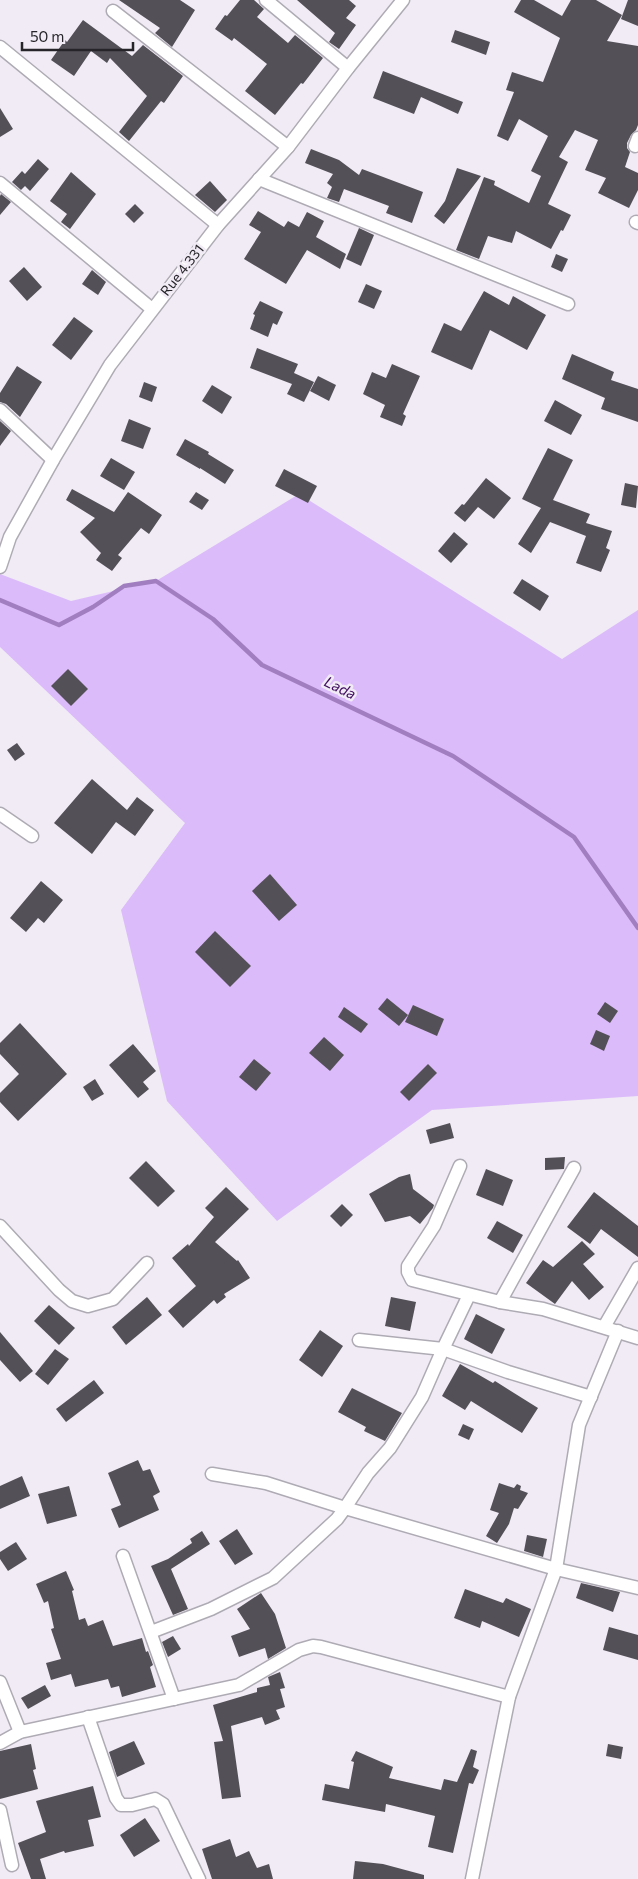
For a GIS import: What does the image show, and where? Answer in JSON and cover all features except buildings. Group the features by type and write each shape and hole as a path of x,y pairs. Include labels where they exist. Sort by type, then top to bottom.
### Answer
{"street":[{"path":"266,0 348,68"},
{"name":"Rue 4.331","path":"0,567 10,537 110,364 218,224 288,147 348,68 404,0"},
{"path":"113,11 288,147"},
{"path":"0,47 218,224"},
{"path":"259,179 568,304"},
{"path":"0,183 152,309"},
{"path":"0,410 53,460"},
{"path":"0,814 32,836"},
{"path":"460,1166 434,1226 408,1266 408,1272 412,1280 500,1302 543,1309 638,1338"},
{"path":"500,1302 574,1168"},
{"path":"0,1226 59,1290 72,1301 88,1306 113,1299 147,1263"},
{"path":"604,1327 638,1268"},
{"path":"151,1632 211,1609 273,1578 337,1519 368,1472 390,1448 422,1397 469,1295"},
{"path":"472,1879 509,1697 556,1569 579,1425 618,1331"},
{"path":"359,1340 443,1349 508,1372 591,1397"},
{"path":"212,1474 266,1483 556,1569 638,1588"},
{"path":"123,1556 174,1699"},
{"path":"0,1743 20,1732 239,1685 299,1650 313,1646 321,1646 509,1697"},
{"path":"0,1682 20,1732"},
{"path":"88,1717 116,1798 121,1805 155,1799 163,1804 199,1879"},
{"path":"0,1810 12,1865"}],"shaded area":[{"path":"299,494 562,659 638,610 638,1096 432,1110 277,1221 167,1101 121,910 185,823 0,647 0,574 71,601 156,581"}],"waterway":[{"name":"Lada","path":"0,600 59,625 93,607 124,586 156,581 213,619 262,665 453,756 574,837 638,928"}]}
